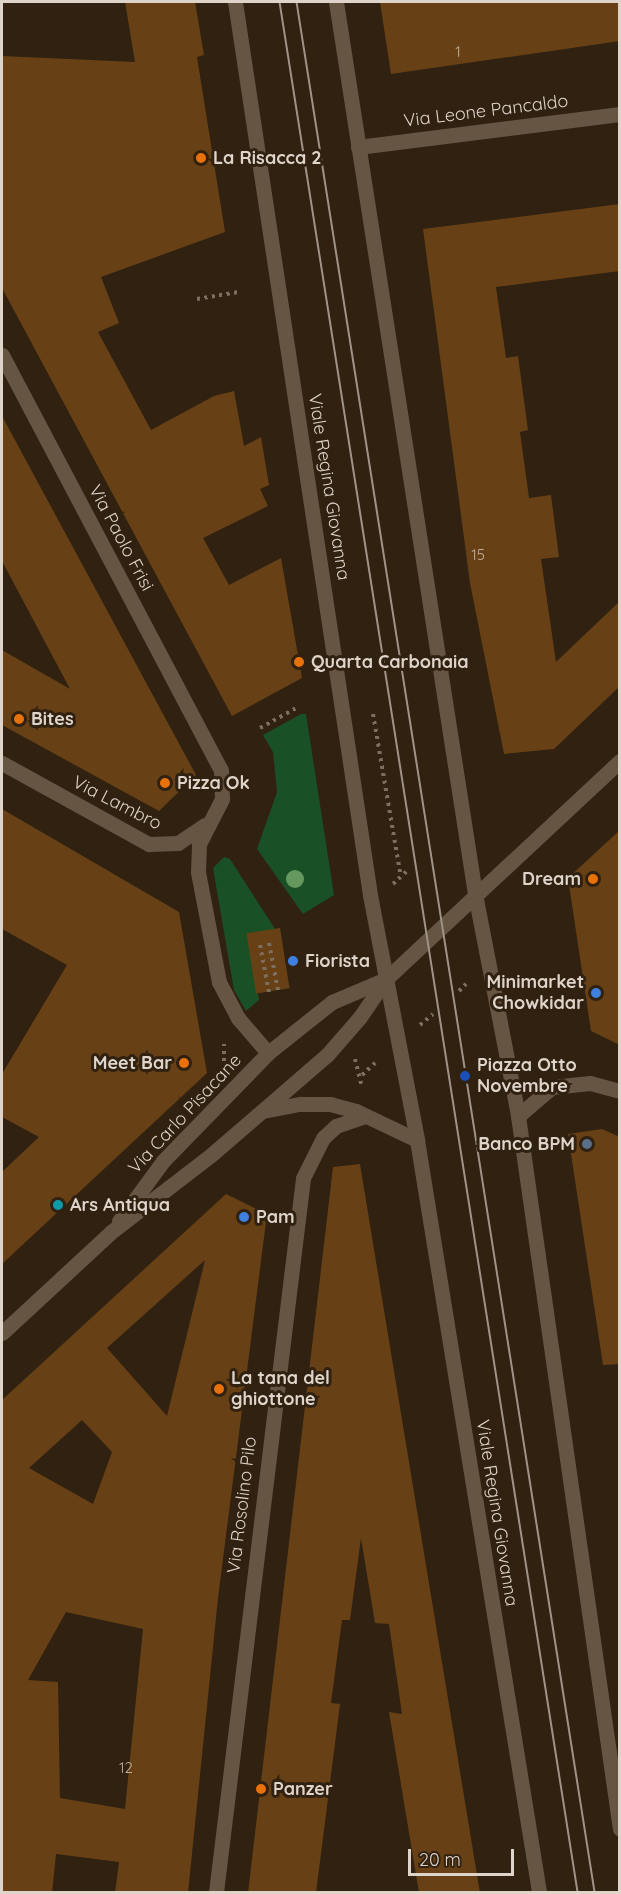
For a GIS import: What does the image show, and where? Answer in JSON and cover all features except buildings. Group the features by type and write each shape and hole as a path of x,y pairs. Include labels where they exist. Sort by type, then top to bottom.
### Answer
{"street":[{"name":"Viale Regina Giovanna","path":"235,2 370,895 386,979"},
{"path":"336,2 475,894 518,1116 620,1829"},
{"name":"Via Leone Pancaldo","path":"358,147 620,114"},
{"name":"Via Paolo Frisi","path":"2,355 207,740 223,779 222,799 214,816"},
{"path":"261,1112 346,1036 386,979 620,761"},
{"name":"Via Lambro","path":"2,763 149,844 178,843 214,816"},
{"path":"214,816 204,831 197,856 219,982 238,1018 268,1053 332,1002 386,979"},
{"path":"386,979 417,1140"},
{"name":"Via Carlo Pisacane","path":"111,1232 170,1154 268,1053"},
{"path":"518,1116 552,1087 590,1083 620,1091"},
{"path":"261,1112 318,1103 356,1111 362,1117 417,1140"},
{"name":"Via Carlo Pisacane","path":"2,1333 111,1232 261,1112"},
{"name":"Via Rosolino Pilo","path":"216,1893 303,1178 322,1138 336,1126 362,1117"},
{"name":"Viale Regina Giovanna","path":"417,1140 538,1893"}],"path":[{"path":"197,299 238,292"},
{"path":"260,728 298,707"},
{"path":"373,714 401,877"},
{"path":"390,886 410,869"},
{"path":"269,943 278,990"},
{"path":"260,945 269,992"},
{"path":"420,1025 433,1014"},
{"path":"354,1055 362,1075 375,1063"}],"green space":[{"path":"301,714 306,714 334,895 303,914 257,849 277,792 273,752 263,735"},
{"path":"224,857 230,859 275,929 248,934 259,1000 246,1011 234,990 213,868"}],"tram line":[{"path":"280,2 578,1892"},
{"path":"297,2 595,1892"}],"place":[{"name":"La Risacca 2","path":"201,158"},
{"name":"Quarta Carbonaia","path":"299,662"},
{"name":"Bites","path":"19,719"},
{"name":"Pizza Ok","path":"165,783"},
{"name":"Dream","path":"593,879"},
{"name":"Fiorista","path":"293,961"},
{"name":"Minimarket Chowkidar","path":"596,993"},
{"name":"Meet Bar","path":"184,1063"},
{"name":"Piazza Otto Novembre","path":"465,1076"},
{"name":"Banco BPM","path":"587,1144"},
{"name":"Ars Antiqua","path":"58,1205"},
{"name":"Pam","path":"244,1217"},
{"name":"La tana del ghiottone","path":"219,1389"},
{"name":"Panzer","path":"261,1789"}]}
